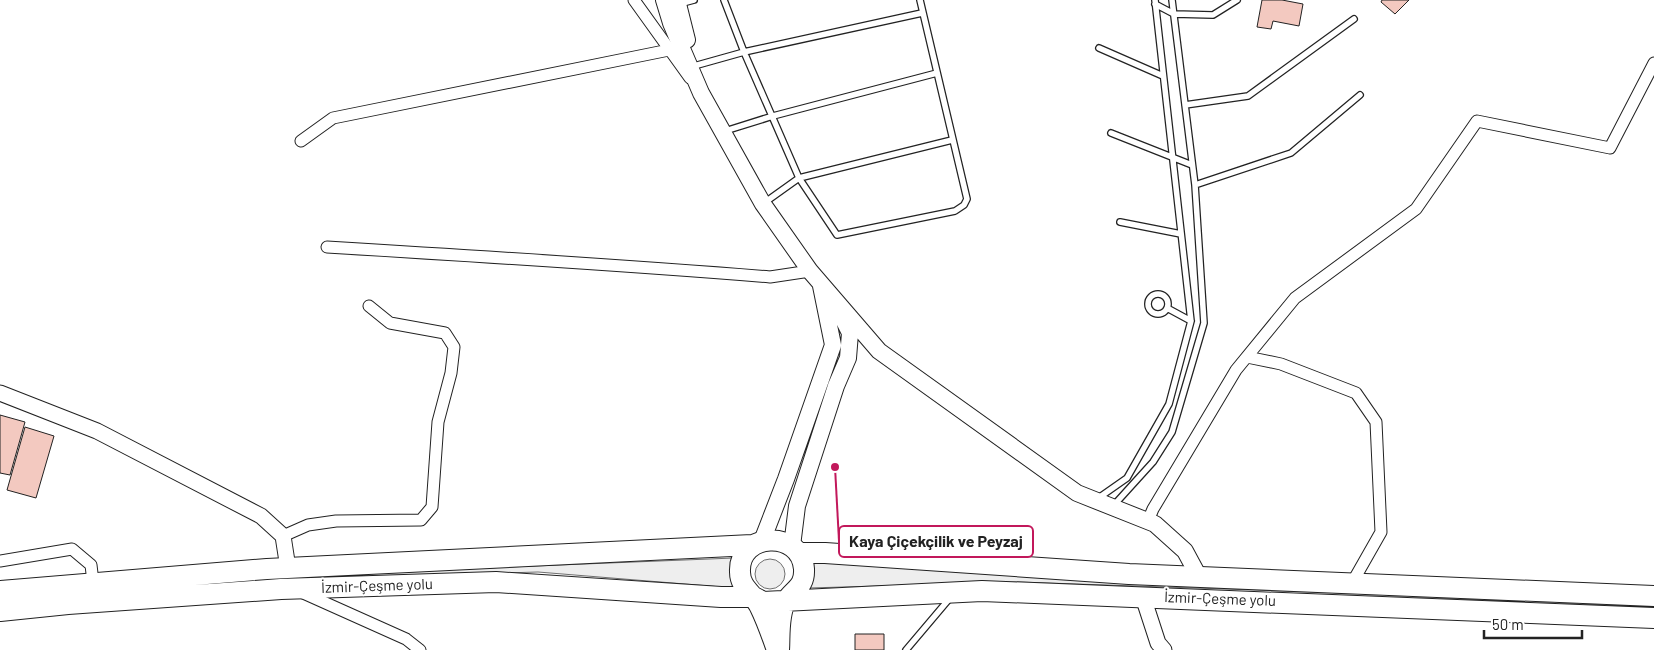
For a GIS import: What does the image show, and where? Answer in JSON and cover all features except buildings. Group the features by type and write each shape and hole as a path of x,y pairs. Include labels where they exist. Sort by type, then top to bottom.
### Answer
{"highway":[{"path":"778,650 786,601 797,591 803,577 804,568 795,550 783,541 757,543 741,562 740,572 746,590 764,602 786,601"},
{"name":"İzmir-Çeşme yolu","path":"0,591 93,582 288,568 757,543"},
{"name":"İzmir-Çeşme yolu","path":"795,550 1010,567 1654,596"},
{"name":"İzmir-Çeşme yolu","path":"0,611 78,603 293,589 496,582 721,597 754,597"},
{"name":"İzmir-Çeşme yolu","path":"786,601 982,591 1654,618"},
{"path":"754,597 778,650"}],"main road":[{"path":"678,1 701,93"},
{"path":"678,1 671,23 701,93 763,204 810,271 879,350 1077,493 1155,524 1185,551 1199,577"},
{"path":"757,543 786,479 834,344 821,284"},
{"path":"795,550 797,506 836,386 848,358 850,333 841,314 821,284"}],"street":[{"path":"634,0 701,93"},
{"path":"301,142 333,118 669,50"},
{"path":"1148,521 1153,509 1236,370 1296,298 1416,209 1477,121 1610,148 1654,63"},
{"path":"327,247 638,266 770,277 810,271"},
{"path":"282,536 308,525 336,521 422,520 432,507 438,422 451,373 454,347 445,333 390,323 369,306"},
{"path":"1247,357 1280,364 1356,393 1376,422 1380,532 1352,583"},
{"path":"0,393 97,431 261,516 282,536 288,568"},
{"path":"0,560 72,549 91,565 93,582"},
{"path":"293,589 406,639 420,650"},
{"path":"1143,596 1158,643 1164,650"}],"lane":[{"path":"724,0 744,52 799,178 837,235 955,211 964,205 967,199 920,0"},
{"path":"1112,506 1153,462 1172,432 1204,324 1195,185 1172,0"},
{"path":"1155,2 1174,14 1213,15 1237,0"},
{"path":"1096,500 1127,478 1169,404 1191,321 1155,2"},
{"path":"694,66 744,52 922,13"},
{"path":"1185,106 1248,96 1354,19"},
{"path":"1099,48 1163,76"},
{"path":"723,132 773,116 937,73"},
{"path":"1195,185 1291,153 1360,96"},
{"path":"1111,134 1192,165"},
{"path":"763,204 799,178 952,140"},
{"path":"1120,222 1181,234"},
{"path":"1167,308 1191,321"},
{"path":"906,650 955,592"}],"shaded area":[{"path":"734,558 734,588 538,572 200,582 285,576"},
{"path":"770,559 781,563 785,574 781,585 770,589 759,585 755,574 759,563"},
{"path":"808,561 1341,593 1018,582 808,588"}],"place":[{"name":"Kaya Çiçekçilik ve Peyzaj","path":"835,467"}]}
